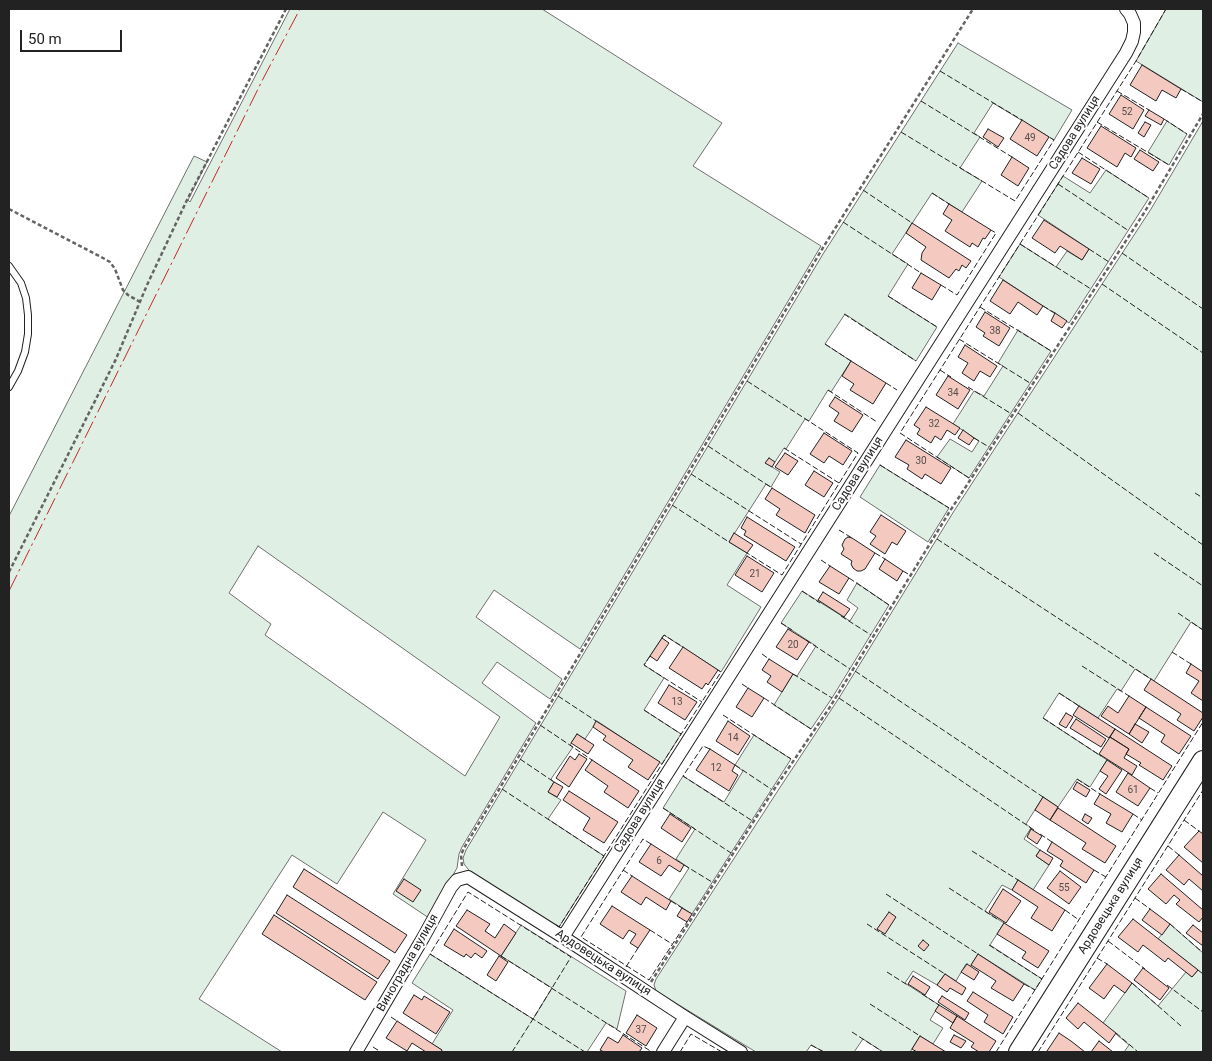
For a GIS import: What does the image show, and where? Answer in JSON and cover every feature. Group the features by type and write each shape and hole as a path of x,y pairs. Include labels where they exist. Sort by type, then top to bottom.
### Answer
{"highway":[{"name":"Ардовецька вулиця","path":"1019,1052 1203,761"}],"street":[{"name":"Садова вулиця","path":"563,937 1126,53 1134,32 1134,23 1126,9"},
{"name":"Ардовецька вулиця","path":"464,877 473,880 741,1052"},
{"name":"Виноградна вулиця","path":"356,1052 451,887 457,880 464,877"},
{"path":"663,1052 685,1017"}],"lane":[{"path":"9,266 21,283 26,298 28,315 28,334 25,352 18,371 9,387"}],"path":[{"path":"9,572 116,359 140,302 188,200 286,9"},
{"path":"464,877 461,855 464,848 824,246 973,9"},
{"path":"645,991 773,791 830,707 950,511 1149,206 1203,114"},
{"path":"9,209 110,262 115,269 123,290 140,302"}],"green space":[{"path":"290,9 542,9 722,123 693,166 821,246 580,649 494,590 476,617 562,679 550,699 497,662 482,683 536,723 462,847 457,868 429,918 393,894 426,840 383,812 337,884 292,855 199,999 282,1052 9,1052 9,516 194,156 207,162 188,200 190,202","holes":["258,546 500,717 465,776 265,635 271,624 229,593"]},
{"path":"1166,9 1203,9 1203,102 1136,61"},
{"path":"958,43 1072,110 1054,140 993,103 974,133 980,137 960,168 982,181 962,212 932,193 892,254 908,264 888,296 937,327 916,361 845,314 825,344 851,361 831,392 828,390 809,421 805,419 786,449 784,448 775,462 768,459 766,463 780,472 771,487 766,484 729,542 747,553 727,585 761,607 721,672 664,635 644,665 664,678 644,710 681,734 662,764 597,721 585,739 577,734 570,745 573,747 551,779 554,782 548,792 561,800 548,819 604,856 559,927 472,874 464,864 463,858 466,850 823,254"},
{"path":"1167,121 1187,134 1169,165 1148,152"},
{"path":"1203,121 1203,630 1191,622 1154,681 1135,669 1121,691 1117,689 1098,718 1059,693 1043,718 1107,760 1090,787 1077,779 1058,807 1043,797 1026,824 1031,828 1024,839 1040,850 1036,856 1049,865 1033,890 1018,880 1012,890 1002,885 985,911 1004,923 990,945 1042,979 1035,990 978,954 970,967 966,964 956,981 945,974 937,985 913,971 905,983 939,1005 930,1020 943,1028 933,1044 920,1036 910,1052 883,1052 863,1039 854,1052 824,1052 811,1045 806,1052 756,1052 656,991 654,985 656,979 839,698 954,511 1151,209"},
{"path":"1106,170 1149,198 1069,323 999,277 1020,244 1056,267 1067,251 1082,260 1089,249 1038,215 1063,176 1090,193"},
{"path":"1018,330 1051,351 969,478 937,457 950,439 972,452 979,441 953,424 974,391 984,396 1003,366 998,363"},
{"path":"880,465 949,508 928,542 860,497"},
{"path":"857,583 889,605 811,729 774,705 793,674 797,676 816,646 781,623 802,591 850,621 858,608 847,600"},
{"path":"754,735 791,759 692,914 669,899 689,868 676,859 695,829 663,808 683,776 724,802 743,771 735,765"},
{"path":"1170,924 1203,953 1203,1052 1124,1052 1129,1045 1103,1023 1132,983 1158,1006 1186,972 1192,977 1198,970 1158,939"},
{"path":"521,925 626,991 617,1029 606,1023 587,1052 441,1052 442,1050 432,1044 453,1010 412,983 430,954 533,1019 552,988 501,956"}],"building":[{"path":"1142,65 1181,89 1176,98 1162,90 1156,101 1130,85"},
{"path":"1121,95 1144,110 1133,129 1109,114"},
{"path":"1149,110 1164,119 1161,125 1145,116"},
{"path":"1022,120 1049,137 1037,156 1010,139"},
{"path":"1145,122 1151,125 1144,137 1138,133"},
{"path":"1101,126 1136,148 1131,157 1125,153 1117,167 1087,148"},
{"path":"988,129 1004,138 998,147 983,137"},
{"path":"1140,150 1159,162 1153,171 1134,159"},
{"path":"1012,157 1029,168 1018,186 1001,175"},
{"path":"1082,158 1100,169 1091,184 1072,173"},
{"path":"949,204 991,230 978,247 972,243 970,247 945,231 952,220 943,214"},
{"path":"1044,220 1089,249 1082,260 1060,246 1055,253 1032,238"},
{"path":"912,223 971,261 966,268 962,265 959,271 956,269 949,278 921,260 922,253 926,247 906,233"},
{"path":"921,273 941,285 932,300 912,288"},
{"path":"1003,280 1043,306 1037,315 1018,302 1010,314 990,301"},
{"path":"985,312 1010,328 999,346 983,336 985,333 976,327"},
{"path":"1055,313 1067,321 1062,328 1051,321"},
{"path":"965,345 997,366 990,377 980,371 974,381 962,373 968,363 958,357"},
{"path":"851,361 886,383 873,404 850,390 854,384 842,376"},
{"path":"948,376 970,390 958,409 936,395"},
{"path":"835,397 863,415 852,432 834,421 839,413 829,406"},
{"path":"926,407 960,428 955,435 947,430 941,440 935,436 931,443 917,434 920,429 914,425"},
{"path":"963,430 974,438 969,445 958,438"},
{"path":"824,433 852,451 843,465 829,456 824,463 810,454"},
{"path":"906,440 951,468 941,484 925,474 922,479 907,469 909,465 895,457"},
{"path":"785,453 798,461 788,475 775,467"},
{"path":"769,458 775,462 772,467 765,463"},
{"path":"814,471 833,483 824,497 805,485"},
{"path":"772,488 815,515 805,533 776,515 780,509 765,499"},
{"path":"881,515 906,531 897,545 892,542 885,554 870,544 876,536 870,532"},
{"path":"747,517 795,547 786,561 744,535 746,531 741,528"},
{"path":"734,533 753,545 747,553 729,542"},
{"path":"848,537 875,553 865,569 861,571 853,568 852,561 841,554 844,549 842,545"},
{"path":"747,556 774,573 762,592 735,575"},
{"path":"885,559 903,571 897,581 879,569"},
{"path":"830,566 849,578 839,594 819,582"},
{"path":"823,592 850,609 844,617 818,600"},
{"path":"788,629 809,642 797,660 776,647"},
{"path":"662,638 669,643 657,661 650,656"},
{"path":"683,647 718,670 708,685 706,683 702,689 669,668"},
{"path":"769,659 793,674 782,692 767,682 771,676 762,670"},
{"path":"1191,664 1203,672 1203,701 1191,693 1199,681 1186,673"},
{"path":"1151,679 1203,713 1203,717 1194,731 1177,720 1181,714 1144,690"},
{"path":"669,685 697,702 685,720 658,703"},
{"path":"748,688 764,698 752,717 736,707"},
{"path":"1129,696 1146,707 1129,734 1101,716 1108,706 1118,713"},
{"path":"1079,706 1115,729 1109,738 1073,715"},
{"path":"1146,707 1191,736 1179,754 1161,742 1165,735 1139,718"},
{"path":"1066,713 1073,717 1066,728 1059,724"},
{"path":"1076,719 1106,739 1101,747 1070,728"},
{"path":"596,721 660,762 648,780 628,767 633,760 603,740 606,736 593,727"},
{"path":"728,721 750,736 738,755 716,741"},
{"path":"1135,724 1149,732 1142,743 1129,734"},
{"path":"1115,729 1172,766 1163,780 1139,765 1141,763 1126,754 1129,749 1110,737"},
{"path":"577,734 594,745 588,754 571,743"},
{"path":"1110,737 1129,749 1124,758 1137,766 1132,775 1099,754"},
{"path":"710,749 735,765 732,771 738,775 729,791 696,770"},
{"path":"579,754 587,759 569,787 556,778 570,756 575,760"},
{"path":"592,760 639,791 628,808 604,792 608,786 585,770"},
{"path":"1107,760 1122,770 1106,794 1099,789 1108,776 1100,771"},
{"path":"1128,773 1150,788 1138,806 1116,792"},
{"path":"554,782 563,787 557,797 548,792"},
{"path":"1077,782 1090,790 1086,797 1073,789"},
{"path":"569,791 618,822 604,843 583,830 590,818 563,800"},
{"path":"1100,794 1133,814 1122,832 1106,823 1111,814 1094,804"},
{"path":"1043,797 1058,807 1050,820 1035,810"},
{"path":"1058,808 1116,846 1105,863 1082,849 1086,843 1050,820"},
{"path":"670,814 691,828 682,842 661,828"},
{"path":"1085,814 1092,818 1088,824 1082,820"},
{"path":"1031,829 1042,836 1037,844 1027,837"},
{"path":"1199,831 1203,834 1203,863 1184,847"},
{"path":"1052,842 1094,870 1086,883 1060,866 1063,861 1047,851"},
{"path":"651,844 684,865 680,872 669,865 661,876 639,862"},
{"path":"1040,850 1053,858 1049,865 1036,856"},
{"path":"1179,855 1203,876 1203,891 1189,879 1184,885 1166,870"},
{"path":"304,869 407,935 395,953 293,887"},
{"path":"1060,871 1081,887 1069,904 1047,888"},
{"path":"1161,874 1203,910 1203,917 1199,922 1176,904 1180,900 1174,895 1166,904 1148,889"},
{"path":"632,876 671,901 666,910 646,897 641,905 621,892"},
{"path":"404,879 421,890 413,902 396,891"},
{"path":"1018,880 1065,910 1052,931 1031,918 1038,907 1012,890"},
{"path":"1003,889 1021,901 1006,923 989,912"},
{"path":"287,895 390,961 378,979 276,913"},
{"path":"612,906 650,930 638,948 630,943 636,934 629,930 623,939 600,924"},
{"path":"682,908 692,914 687,922 677,916"},
{"path":"1150,909 1170,924 1162,935 1142,920"},
{"path":"467,910 490,924 485,931 495,938 504,924 516,933 501,956 456,926"},
{"path":"889,912 896,917 885,934 877,929"},
{"path":"274,915 377,982 365,1000 262,934"},
{"path":"1133,919 1198,970 1192,977 1168,958 1165,962 1143,945 1138,952 1118,937"},
{"path":"1004,923 1049,951 1038,968 1022,958 1026,952 997,934"},
{"path":"1193,925 1203,933 1203,946 1186,933"},
{"path":"454,929 487,951 482,958 475,953 471,958 466,954 464,957 444,945"},
{"path":"923,940 929,945 924,951 918,946"},
{"path":"978,954 1024,984 1013,1001 991,988 996,981 971,965"},
{"path":"499,956 508,962 496,981 487,975"},
{"path":"967,964 979,972 974,980 961,972"},
{"path":"1107,964 1132,983 1125,993 1114,985 1104,999 1089,988"},
{"path":"1143,968 1169,988 1160,1000 1134,980"},
{"path":"945,974 966,988 962,995 950,988 947,992 937,985"},
{"path":"913,976 930,987 925,995 908,984"},
{"path":"973,992 1013,1017 1003,1034 984,1022 988,1015 967,1001"},
{"path":"414,995 422,1000 424,996 450,1012 436,1034 403,1013"},
{"path":"942,996 969,1013 965,1020 938,1002"},
{"path":"1078,1003 1116,1033 1109,1043 1084,1022 1078,1029 1066,1018"},
{"path":"939,1005 957,1016 953,1023 935,1011"},
{"path":"637,1015 657,1028 646,1046 626,1033"},
{"path":"957,1016 996,1041 989,1052 979,1052 971,1047 974,1043 950,1028"},
{"path":"397,1021 442,1050 441,1052 426,1052 412,1043 407,1051 386,1038"},
{"path":"1059,1033 1071,1041 1085,1052 1048,1052"},
{"path":"623,1035 642,1048 639,1052 604,1052 600,1050 608,1037 618,1043"},
{"path":"954,1035 966,1041 961,1048 950,1042"},
{"path":"920,1036 946,1052 917,1052 912,1049"},
{"path":"1099,1041 1113,1052 1091,1052"}],"fence":[{"path":"969,478 900,433 1136,61 1166,9"},
{"path":"940,71 1022,120"},
{"path":"1181,89 1203,102"},
{"path":"1117,91 1149,110"},
{"path":"921,101 1012,157"},
{"path":"1164,119 1187,134"},
{"path":"1097,122 1169,165"},
{"path":"901,132 1015,201 1054,140 1049,137"},
{"path":"1078,152 1149,198"},
{"path":"1058,184 1129,231"},
{"path":"863,190 912,223"},
{"path":"932,193 949,204"},
{"path":"843,222 921,273"},
{"path":"941,285 957,295 996,233 991,230"},
{"path":"1020,244 1091,289"},
{"path":"1089,249 1109,262"},
{"path":"1122,253 1203,309"},
{"path":"1102,284 1203,353"},
{"path":"888,296 937,327"},
{"path":"1043,306 1055,313"},
{"path":"980,307 1051,351"},
{"path":"844,314 916,361"},
{"path":"959,339 1030,383"},
{"path":"825,344 851,361"},
{"path":"940,370 951,377"},
{"path":"747,381 858,453 782,575 747,553"},
{"path":"886,383 897,390"},
{"path":"968,387 1010,413"},
{"path":"828,390 877,422"},
{"path":"1018,413 1203,545"},
{"path":"974,438 989,447"},
{"path":"708,446 772,488"},
{"path":"784,448 839,483"},
{"path":"880,465 949,508"},
{"path":"691,474 801,544"},
{"path":"1195,493 1203,498"},
{"path":"672,505 729,542"},
{"path":"839,530 852,538"},
{"path":"937,539 1151,679"},
{"path":"875,553 885,559"},
{"path":"1154,553 1203,586"},
{"path":"821,560 830,566"},
{"path":"903,571 908,574"},
{"path":"849,578 889,605"},
{"path":"802,591 820,603"},
{"path":"1178,613 1203,630"},
{"path":"841,616 871,635"},
{"path":"781,623 792,630"},
{"path":"662,638 664,635 683,647"},
{"path":"806,640 850,669"},
{"path":"1172,652 1191,664"},
{"path":"762,654 769,659"},
{"path":"650,656 644,665 702,702"},
{"path":"1082,666 1129,696"},
{"path":"556,925 559,927 721,672 718,670"},
{"path":"855,671 1043,797"},
{"path":"793,674 832,698"},
{"path":"742,684 748,688"},
{"path":"1059,693 1079,706"},
{"path":"558,696 596,721"},
{"path":"764,698 811,729"},
{"path":"839,698 1034,830"},
{"path":"644,710 681,734"},
{"path":"723,715 791,759"},
{"path":"1043,718 1101,756"},
{"path":"996,1052 1203,722"},
{"path":"540,725 592,760"},
{"path":"710,749 703,746 683,776 751,820"},
{"path":"520,759 554,782"},
{"path":"735,765 771,789"},
{"path":"1077,779 1100,794"},
{"path":"1150,788 1158,793"},
{"path":"502,789 604,856"},
{"path":"1038,1052 1203,790"},
{"path":"663,808 731,853"},
{"path":"1133,814 1142,820"},
{"path":"1184,820 1199,831"},
{"path":"1040,834 1052,842"},
{"path":"651,844 643,839 581,937 649,980 687,922"},
{"path":"1168,846 1179,855"},
{"path":"972,851 1018,880"},
{"path":"684,865 712,882"},
{"path":"623,870 632,876"},
{"path":"1094,870 1106,877"},
{"path":"949,888 997,919"},
{"path":"512,1052 533,1019 571,957 468,892 430,954 533,1019 585,1052"},
{"path":"886,894 978,954"},
{"path":"1135,898 1150,909"},
{"path":"671,901 682,908"},
{"path":"1065,910 1079,920"},
{"path":"867,924 945,974"},
{"path":"1170,924 1201,951"},
{"path":"650,930 672,944"},
{"path":"1108,941 1145,969"},
{"path":"989,945 1042,979"},
{"path":"626,967 638,948"},
{"path":"501,956 652,1052"},
{"path":"1097,958 1107,964"},
{"path":"1198,970 1203,974"},
{"path":"887,972 909,986"},
{"path":"1132,983 1181,1026"},
{"path":"1024,984 1035,990"},
{"path":"1167,985 1203,1012"},
{"path":"922,994 939,1005"},
{"path":"870,1004 920,1036"},
{"path":"391,1017 397,1021"},
{"path":"852,1032 883,1052"},
{"path":"1116,1033 1138,1052"},
{"path":"680,1052 691,1034 722,1052"},
{"path":"811,1045 824,1052"},
{"path":"373,1047 381,1052"}],"power":[{"path":"9,591 264,77 300,9"}]}
